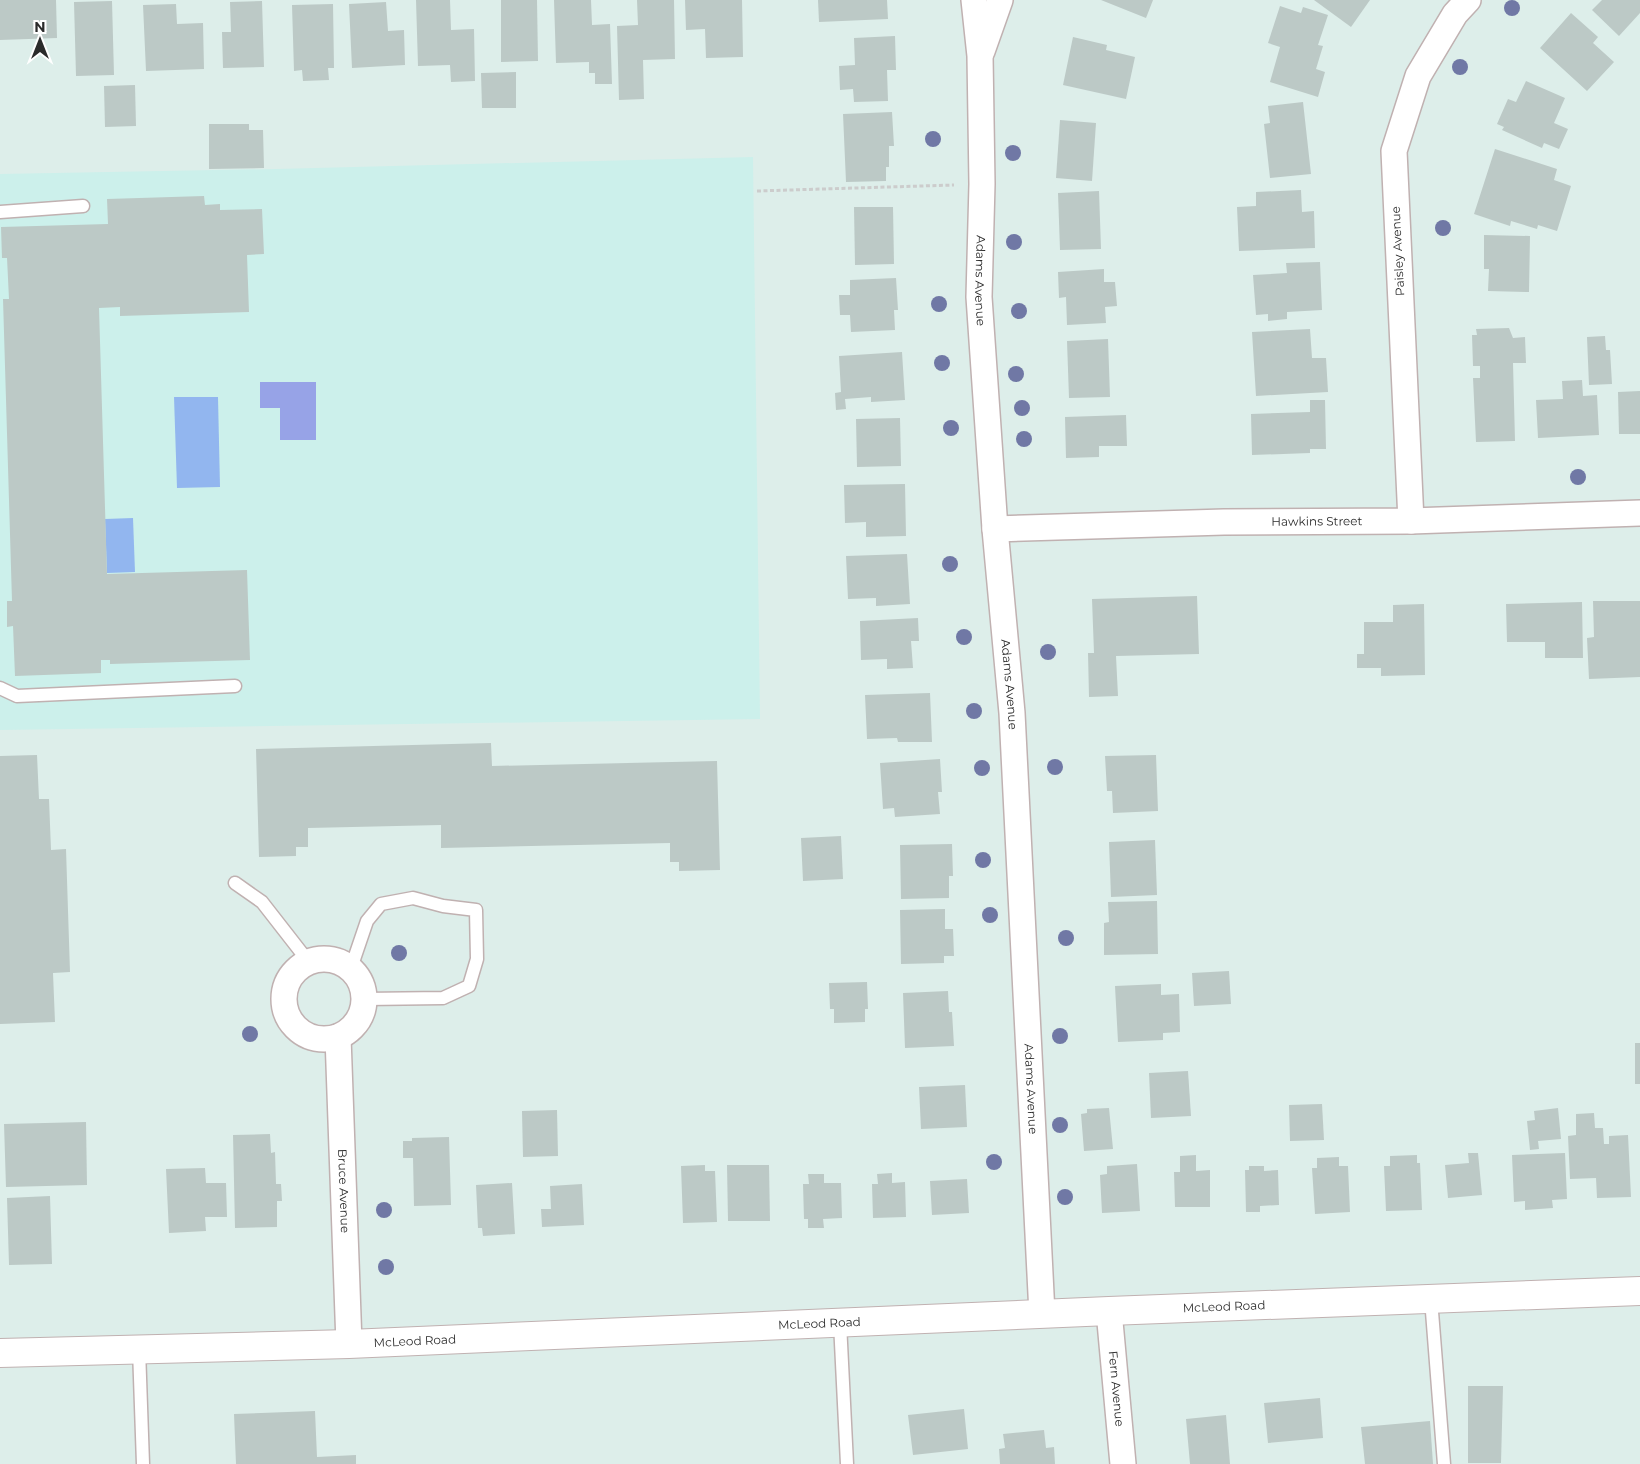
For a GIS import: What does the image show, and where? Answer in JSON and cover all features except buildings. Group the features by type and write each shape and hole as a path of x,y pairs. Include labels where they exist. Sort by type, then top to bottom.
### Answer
{"main road":[{"name":"McLeod Road","path":"0,1353 349,1344 1110,1311 1640,1291"}],"street":[{"name":"Adams Avenue","path":"974,0 980,56 982,184 979,297 995,529 1012,713 1042,1314"},
{"name":"Adams Avenue","path":"980,56 1000,0"},
{"name":"Paisley Avenue","path":"1411,521 1394,151 1418,76 1455,14 1468,0"},
{"name":"Hawkins Street","path":"995,529 1224,522 1411,521 1640,513"},
{"path":"319,958 341,961 351,968 364,987 363,1012 358,1023 338,1037 324,1039 310,1037 298,1030 290,1020 284,1007 284,993 288,980 297,969 308,961 319,958"},
{"name":"Bruce Avenue","path":"338,1037 349,1344"},
{"name":"Fern Avenue","path":"1110,1311 1123,1464"}],"lane":[{"path":"0,212 83,206"},
{"path":"0,688 17,696 235,686"},
{"path":"235,882 262,902 308,961"},
{"path":"351,968 367,921 381,904 413,898 443,906 476,910 477,959 469,986 443,998 365,999"},
{"path":"1431,1299 1444,1464"},
{"path":"840,1323 848,1464"},
{"path":"139,1349 143,1464"}],"path":[{"path":"757,191 982,184"}],"shaded area":[{"path":"753,157 760,719 0,730 0,174"},
{"path":"260,382 316,382 316,440 280,440 280,408 260,408"},
{"path":"174,397 218,397 220,487 177,488"},
{"path":"133,518 135,572 107,573 105,519"}]}
